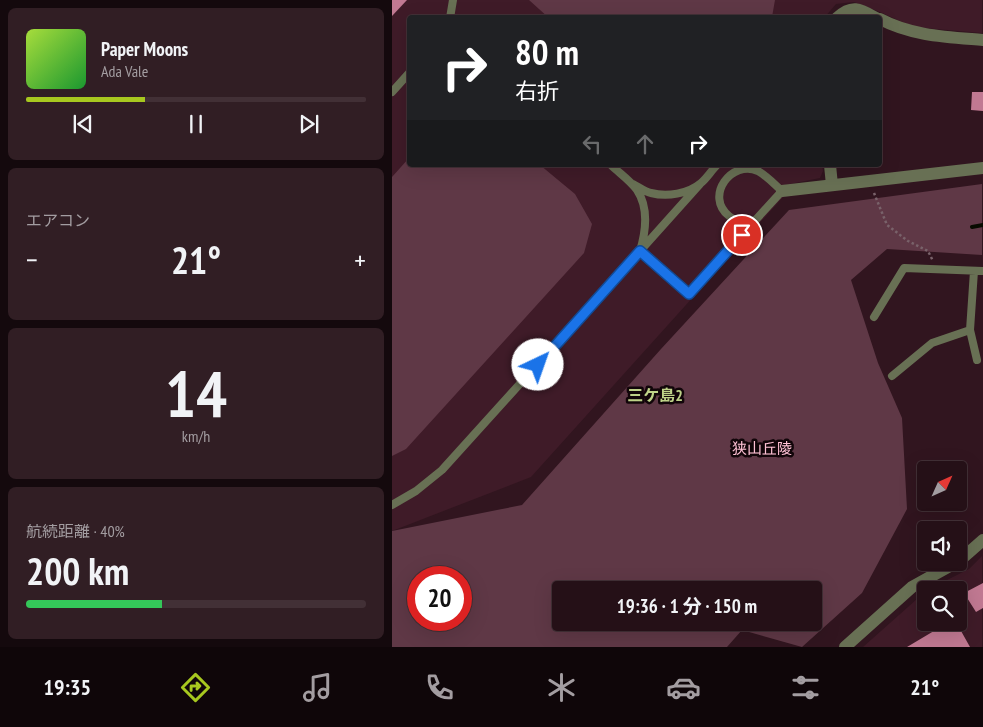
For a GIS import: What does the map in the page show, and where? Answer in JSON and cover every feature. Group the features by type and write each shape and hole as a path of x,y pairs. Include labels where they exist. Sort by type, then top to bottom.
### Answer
{"street":[{"path":"840,15 851,9 859,9 870,15"},
{"path":"882,20 895,27 927,36 982,40"},
{"path":"830,167 832,185"},
{"path":"782,191 982,168"},
{"path":"967,553 982,540"},
{"path":"845,647 912,587 941,571"}],"lane":[{"path":"450,15 453,0"},
{"path":"392,92 407,75"},
{"path":"613,167 637,190 645,216 645,232 640,251"},
{"path":"392,504 416,491 442,470 714,167"},
{"path":"640,251 689,294 782,191 767,177 757,171 747,169 736,171 728,177 720,188 718,199 722,210 739,222 747,223 755,220"},
{"path":"630,182 650,193 664,195 688,191 700,184"},
{"path":"874,317 904,268 982,271"},
{"path":"974,270 970,330 977,360"},
{"path":"892,376 932,343 970,330"}],"path":[{"path":"869,181 887,226 908,241 928,251 936,269"}],"shaded area":[{"path":"392,0 982,0 982,33 913,27 854,2 836,4 827,15 407,15 407,167 822,167 823,171 820,178 785,185 785,195 531,477 392,531"},
{"path":"982,556 982,647 863,647 917,599 917,631 967,631 967,581 945,581 969,569"}],"green space":[{"path":"529,0 775,0 772,15 546,15"},
{"path":"407,160 407,167 542,167 575,194 592,224 584,253 406,449 392,456 392,177"},
{"name":"狭山丘陵","path":"982,184 982,255 887,249 851,280 878,363 902,418 907,509 862,593 822,629 822,581 552,581 552,631 741,631 727,647 392,647 392,531 522,505 661,349 789,210"},
{"name":"狭山丘陵","path":"746,631 820,631 802,647"}],"building":[{"path":"392,0 407,0 392,16"},
{"path":"972,92 983,92 983,111 971,110"},
{"path":"983,583 983,608 976,612 967,598 967,591"},
{"path":"934,631 961,631 970,647 907,647"}],"waterway":[{"path":"972,227 983,225"}],"district":[{"name":"三ケ島2","path":"655,395"}],"route":[{"path":"538,365 640,251 689,294 742,235"}]}
